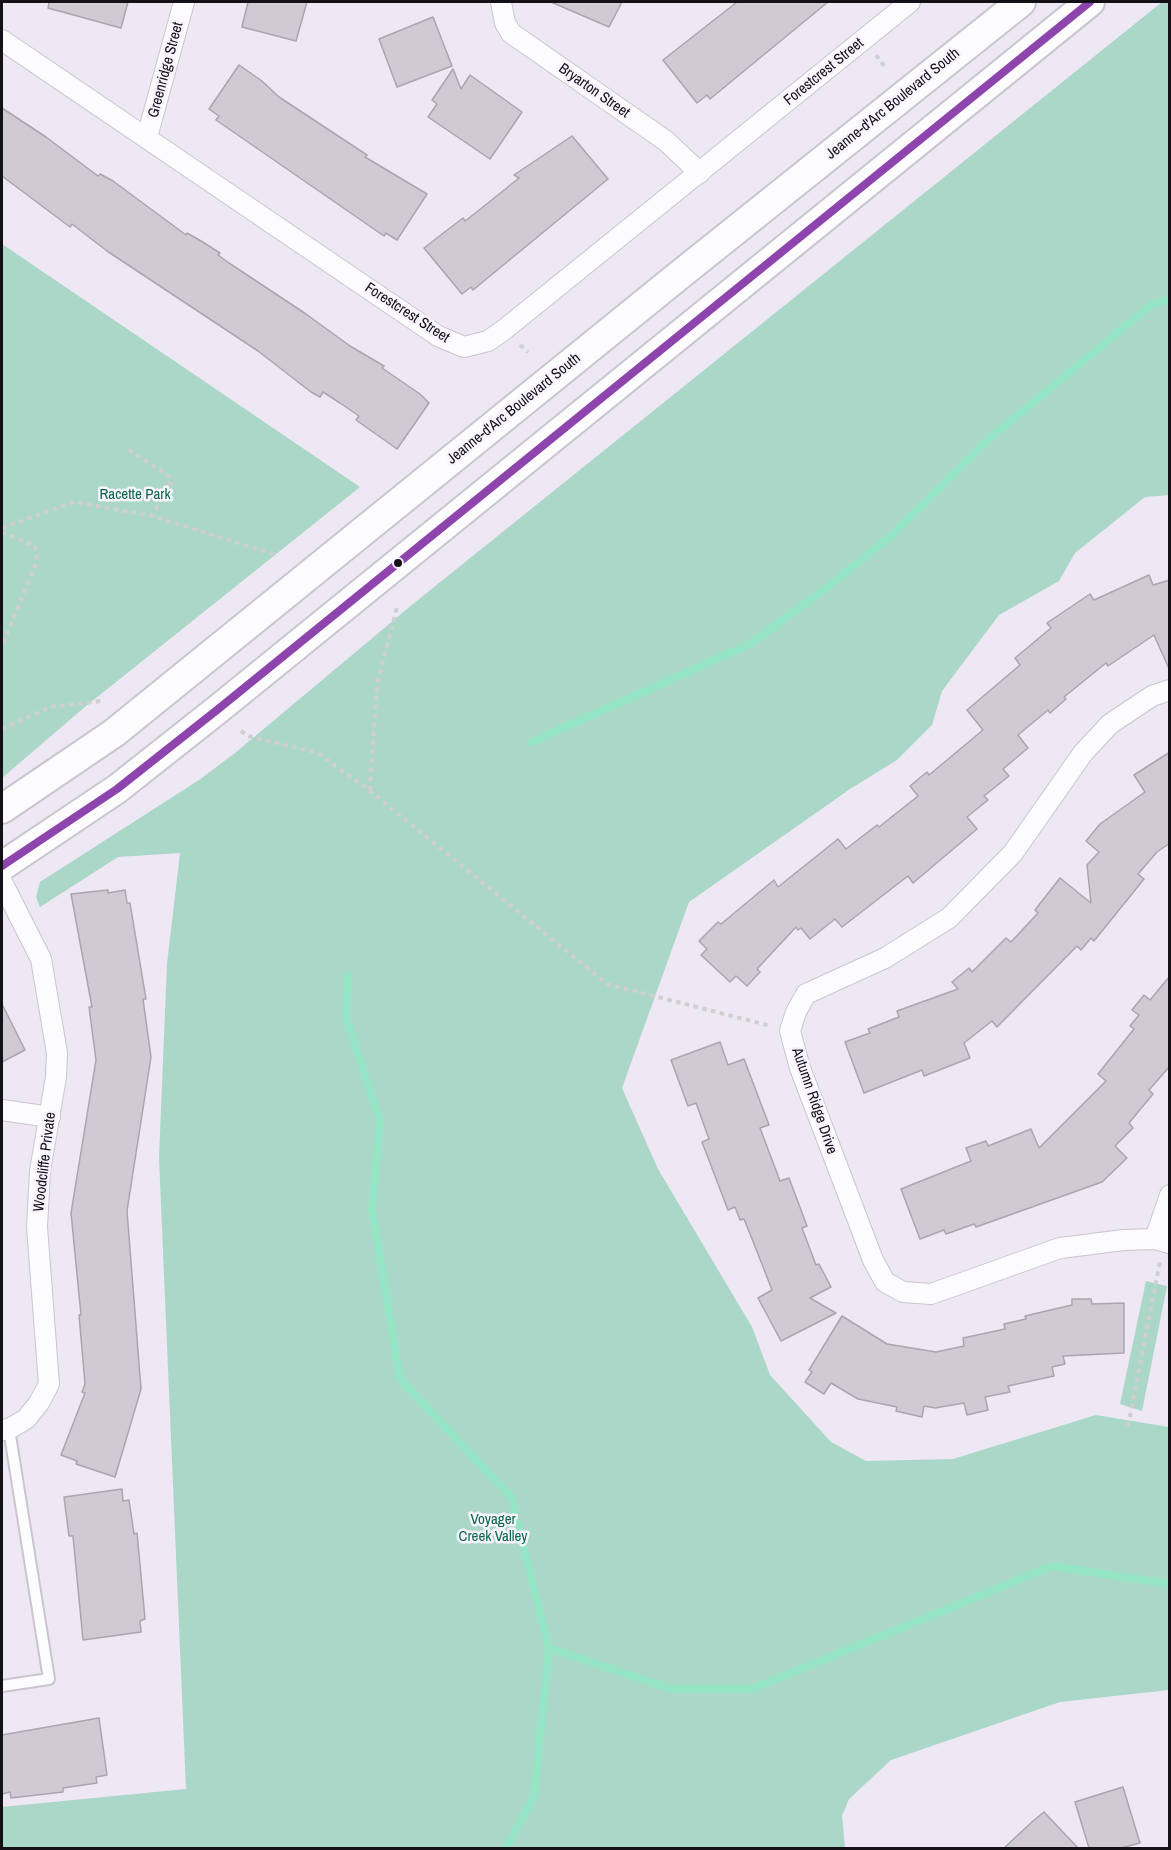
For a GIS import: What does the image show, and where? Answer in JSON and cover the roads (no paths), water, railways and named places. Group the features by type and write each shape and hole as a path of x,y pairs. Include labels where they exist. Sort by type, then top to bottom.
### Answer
{"main road":[{"name":"Jeanne-d'Arc Boulevard South","path":"2,809 114,733 672,280 1022,2"},
{"path":"2,866 117,789 217,710 1090,2"}],"street":[{"name":"Greenridge Street","path":"147,137 184,2"},
{"name":"Bryarton Street","path":"501,2 505,23 511,33 666,141 700,173"},
{"name":"Forestcrest Street","path":"2,40 438,336 464,347 488,341 505,329 910,2"},
{"name":"Autumn Ridge Drive","path":"1163,1241 1095,1242 1060,1248 931,1294 903,1292 885,1282 873,1260 800,1068 790,1031 796,1012 806,994 885,958 949,918 1013,853 1083,753 1110,724 1152,696 1170,690"},
{"name":"Woodcliffe Private","path":"2,882 41,959 57,1053 50,1117 40,1171 37,1227 49,1384 39,1403 26,1419 5,1430"},
{"path":"2,1110 50,1117"},
{"path":"1163,1241 1170,1195"}],"lane":[{"path":"2,1686 49,1679 5,1430"}],"waterway":[{"path":"532,742 750,644 829,586 892,535 990,438 1151,305 1170,299"},
{"path":"348,976 346,1017 380,1121 372,1209 400,1379 511,1497 549,1648 534,1797 506,1848"},
{"path":"549,1648 671,1689 752,1689 1052,1566 1170,1584"}],"park label":[{"name":"Racette Park","path":"135,495"},
{"name":"Voyager Creek Valley","path":"493,1528"}]}
